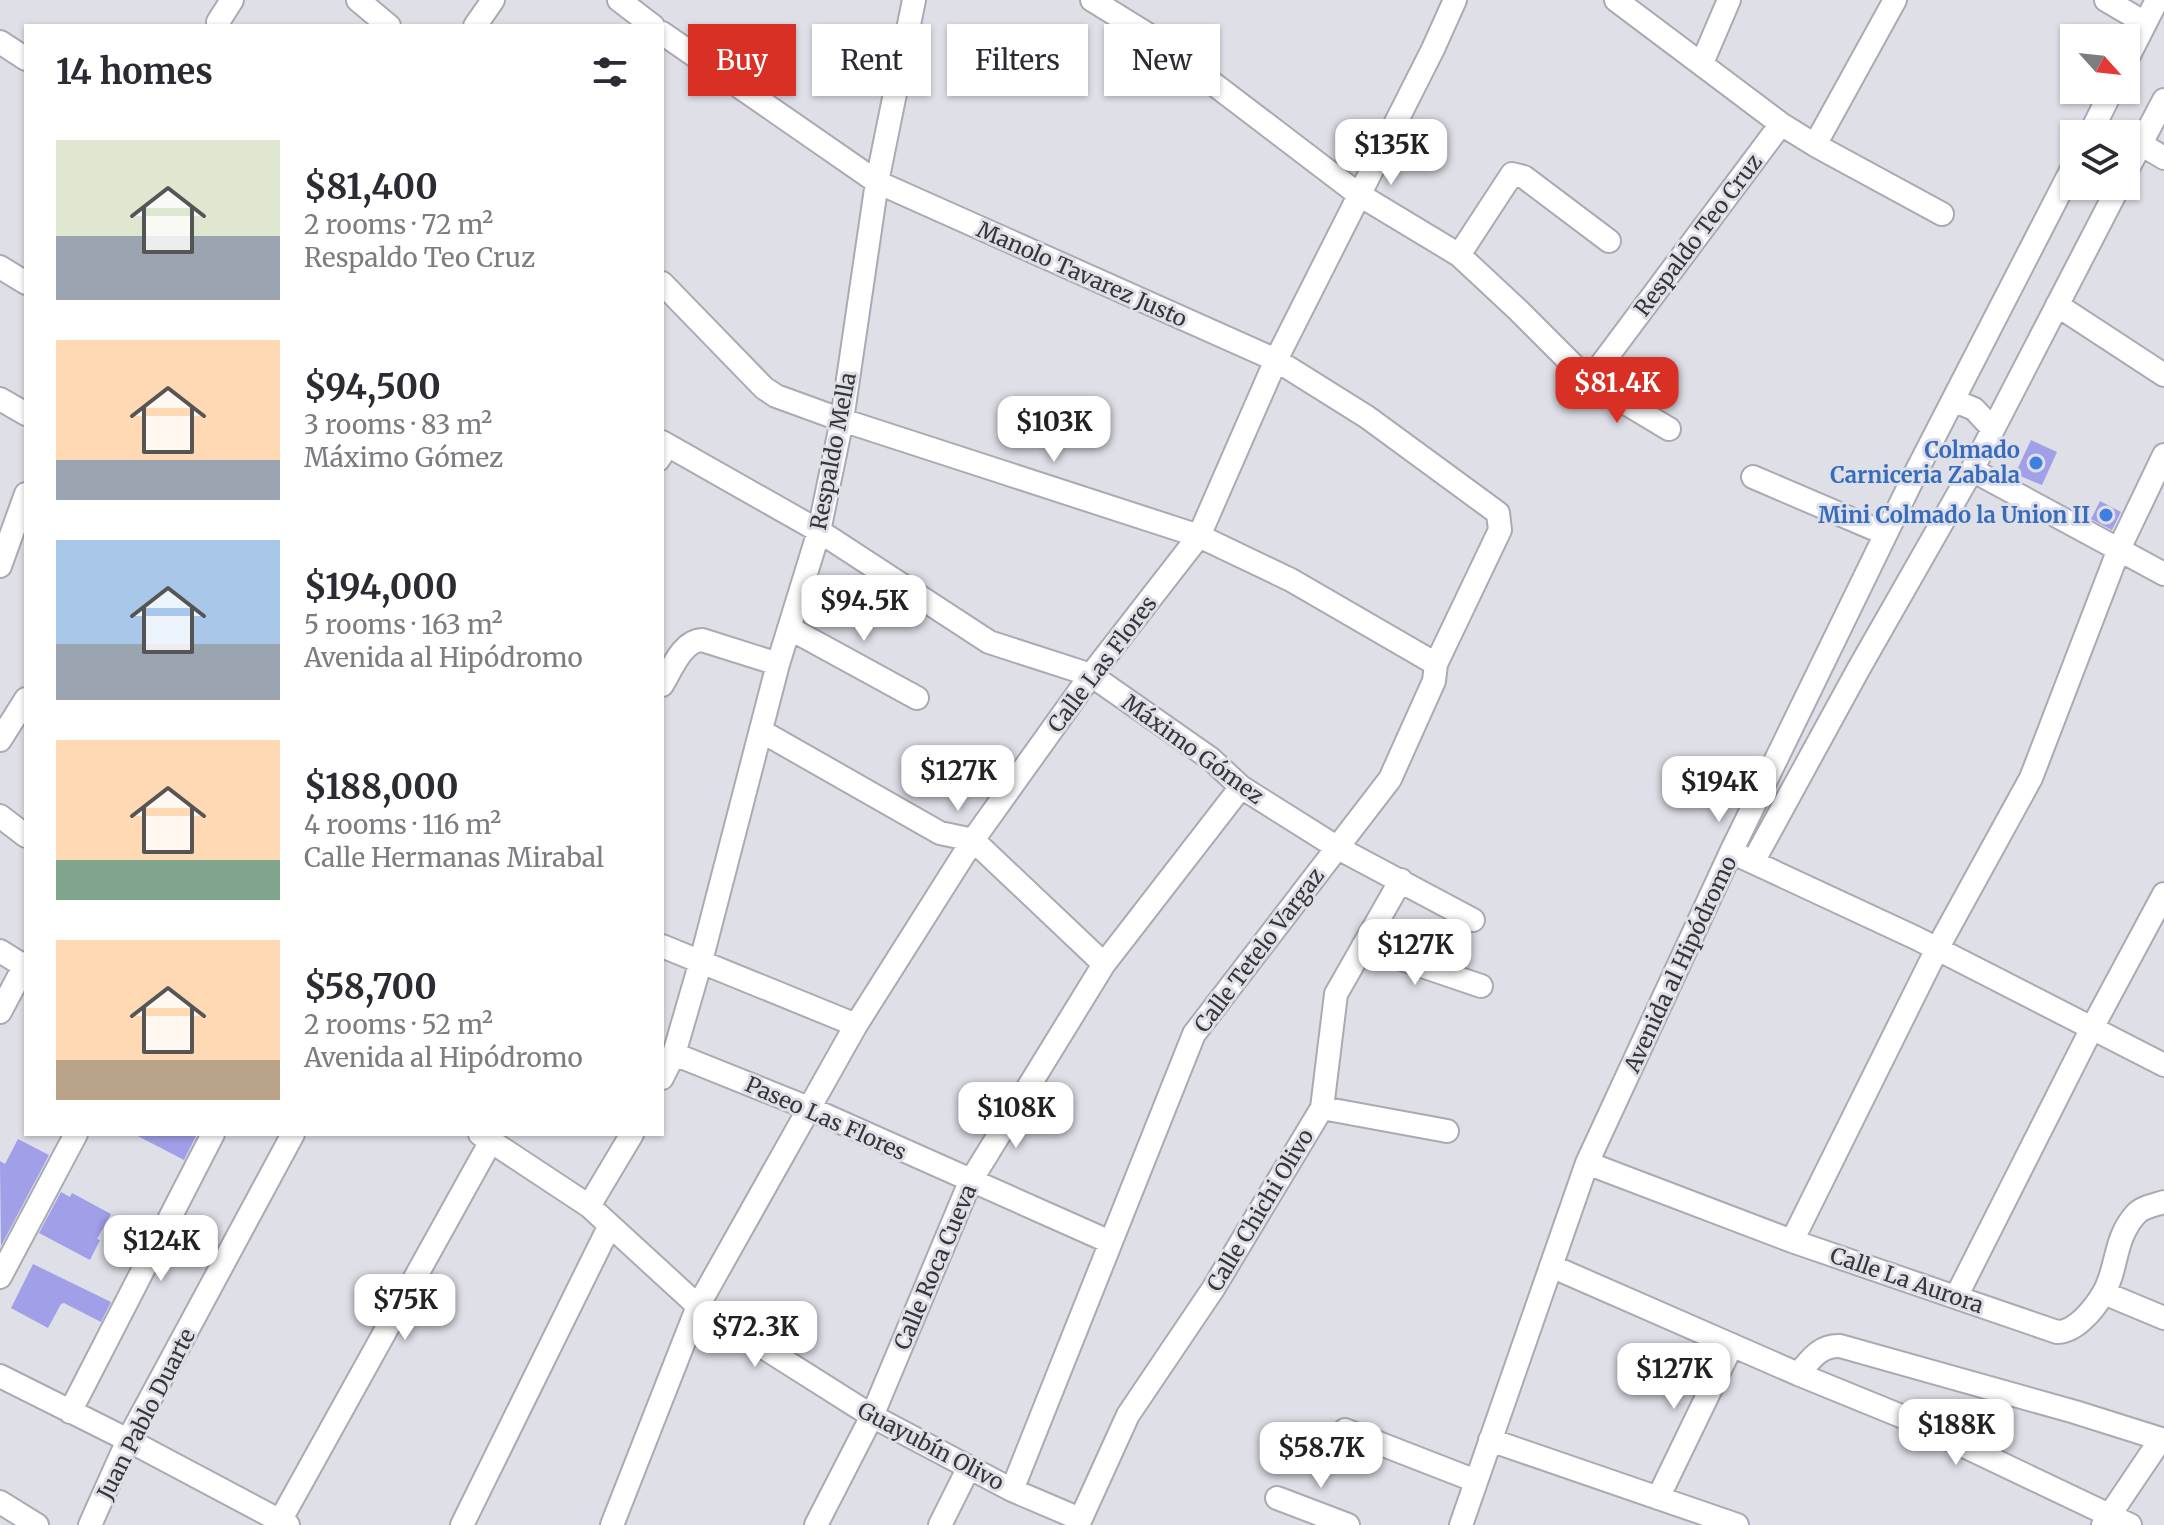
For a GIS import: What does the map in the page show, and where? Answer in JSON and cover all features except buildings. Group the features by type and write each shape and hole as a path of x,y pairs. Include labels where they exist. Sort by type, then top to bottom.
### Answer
{"street":[{"path":"218,22 232,0"},
{"path":"358,0 387,24"},
{"path":"476,24 493,0"},
{"path":"619,0 650,24"},
{"name":"Respaldo Mella","path":"664,1074 674,1054 701,961 778,664 819,531 842,420 877,182 914,0"},
{"path":"1092,0 1152,37 1358,194 1459,255 1589,381 1669,429"},
{"name":"Calle Las Flores","path":"612,1525 698,1306 856,1025 973,840 1091,675 1199,536 1276,360 1455,0"},
{"path":"1616,0 1781,124 1942,214"},
{"path":"1702,63 1729,0"},
{"path":"1815,145 1895,0"},
{"path":"2106,0 2145,23"},
{"path":"2140,33 2157,0"},
{"name":"Manolo Tavarez Justo","path":"664,34 877,182 1276,360 1367,417 1498,513 1500,518"},
{"path":"0,42 24,58"},
{"path":"2140,127 2164,100"},
{"name":"Respaldo Teo Cruz","path":"1589,381 1781,124"},
{"path":"2140,144 2164,158"},
{"path":"1459,255 1512,174 1524,177 1609,241"},
{"name":"Avenida al Hipódromo","path":"1461,1525 1587,1163 1731,852 1886,534 2060,192"},
{"path":"1753,862 1972,470 2112,200"},
{"path":"0,267 24,282"},
{"path":"664,285 764,388 776,396 1199,536 1291,580 1436,664"},
{"path":"2057,305 2164,375"},
{"path":"0,399 24,413"},
{"path":"1953,400 1974,409 1993,429"},
{"name":"Máximo Gómez","path":"666,451 819,531 989,642 1091,675 1211,759 1241,787 1338,848 1473,920"},
{"path":"1792,1241 1937,949 2031,778 2119,549 2164,455"},
{"path":"1972,470 2164,574"},
{"path":"1753,477 1886,534"},
{"path":"0,566 24,500"},
{"name":"Calle Tetelo Vargaz","path":"1012,1490 1194,1034 1390,779 1434,681 1436,664 1500,530 1500,518"},
{"path":"789,628 917,698"},
{"path":"664,682 684,648 693,640 702,640 778,664"},
{"path":"0,740 24,702"},
{"path":"761,731 940,833 973,840 1104,964"},
{"name":"Calle Roca Cueva","path":"816,1525 872,1416 970,1182 1104,964 1241,787"},
{"path":"0,816 24,834"},
{"path":"1731,852 1937,949 2164,1065"},
{"name":"Calle Chichi Olivo","path":"1079,1522 1128,1415 1213,1289 1322,1108 1336,994 1401,880"},
{"path":"1956,1297 2092,1028 2164,894"},
{"path":"2143,931 2164,941"},
{"path":"1363,946 1481,986"},
{"path":"664,947 856,1025"},
{"path":"0,951 24,963"},
{"path":"0,1012 24,966"},
{"name":"Paseo Las Flores","path":"674,1054 811,1109 1110,1242"},
{"path":"1322,1108 1447,1131"},
{"path":"0,1277 75,1136"},
{"path":"70,1412 212,1136"},
{"name":"Juan Pablo Duarte","path":"90,1525 128,1440 292,1136"},
{"path":"589,1206 631,1136"},
{"path":"0,1376 284,1523 485,1137"},
{"name":"Guayubín Olivo","path":"485,1137 589,1206 698,1306 872,1416 1079,1522"},
{"name":"Calle La Aurora","path":"1587,1163 1792,1241 2057,1332 2074,1328 2104,1293 2121,1237 2138,1211 2164,1202"},
{"path":"462,1525 609,1227"},
{"path":"1551,1266 1901,1416 2106,1520 2130,1525"},
{"path":"2104,1293 2164,1318"},
{"path":"1658,1498 1732,1345"},
{"path":"1798,1374 1820,1350 1829,1345 1840,1346 2163,1439 2106,1520"},
{"path":"1345,1430 1476,1481"},
{"path":"1490,1440 1737,1525"},
{"path":"940,1525 969,1467"},
{"path":"1277,1498 1348,1525"},
{"path":"0,1502 37,1525"}],"place":[{"name":"Colmado Carniceria Zabala","path":"2036,463"},
{"name":"Mini Colmado la Union II","path":"2106,515"}]}
